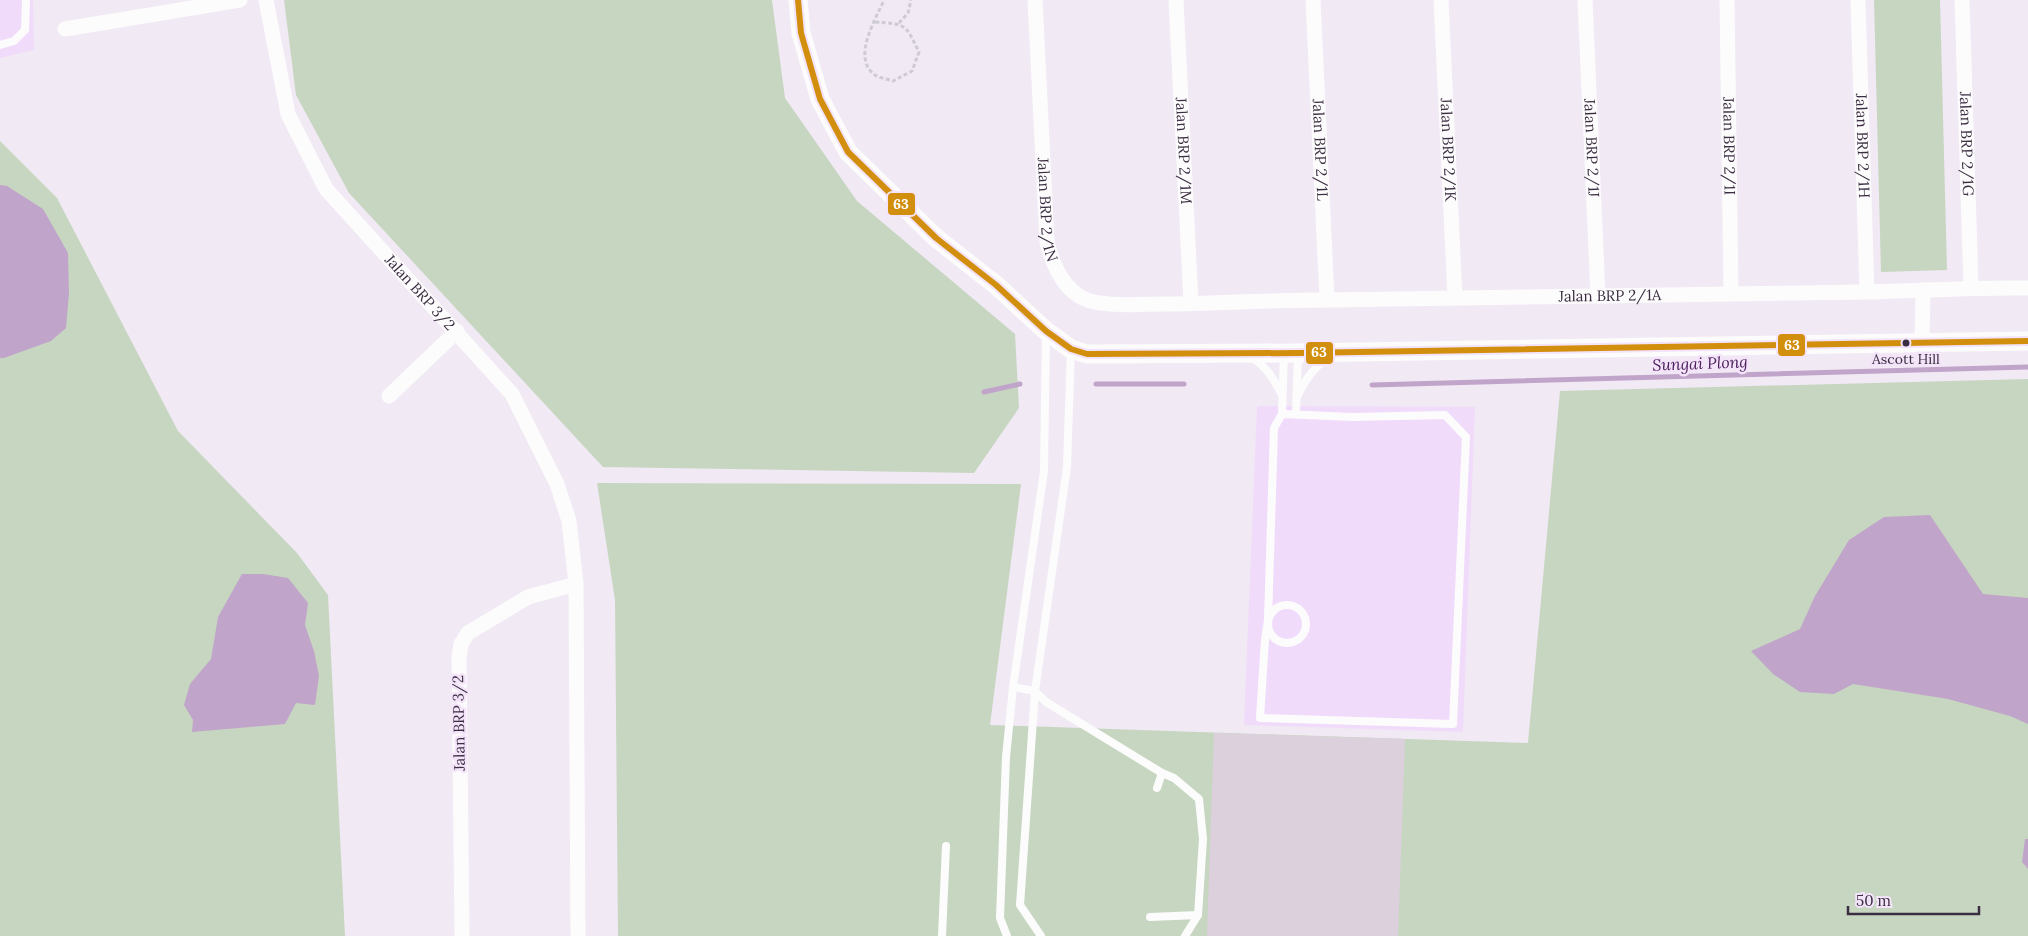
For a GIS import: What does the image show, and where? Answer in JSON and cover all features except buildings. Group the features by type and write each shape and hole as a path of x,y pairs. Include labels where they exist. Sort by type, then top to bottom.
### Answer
{"street":[{"path":"65,30 240,0"},
{"name":"Jalan BRP 3/2","path":"266,0 288,114 326,189 457,331 512,394 557,484 569,521 576,584 578,936"},
{"path":"798,0 801,34 820,99 848,152 936,238 996,285 1046,330 1071,349 1087,354 1291,353 2028,340"},
{"name":"Jalan BRP 2/1N","path":"1035,0 1047,242 1059,276 1072,290 1086,300 1106,304 1191,303"},
{"name":"Jalan BRP 2/1M","path":"1176,0 1191,303"},
{"name":"Jalan BRP 2/1L","path":"1313,0 1328,300"},
{"name":"Jalan BRP 2/1K","path":"1441,0 1455,298"},
{"name":"Jalan BRP 2/1J","path":"1585,0 1598,296"},
{"name":"Jalan BRP 2/1I","path":"1727,0 1730,294"},
{"name":"Jalan BRP 2/1H","path":"1858,0 1867,292"},
{"name":"Jalan BRP 2/1G","path":"1962,0 1971,287"},
{"name":"Jalan BRP 2/1A","path":"1191,303 1867,292 1971,287 2028,288"},
{"path":"1922,343 1923,290"},
{"path":"389,396 457,331"},
{"name":"Jalan BRP 3/2","path":"462,936 459,658 461,644 468,633 528,597 576,584"}],"lane":[{"path":"0,46 14,41 25,30 26,0"},
{"path":"1007,936 1000,918 1006,757 1013,687 1044,472 1046,330"},
{"path":"1041,936 1020,905 1035,691 1067,467 1071,349"},
{"path":"1297,397 1306,378 1319,364 1337,352"},
{"path":"1247,353 1264,366 1273,377 1283,397"},
{"path":"1291,353 1297,397 1296,414"},
{"path":"1282,414 1352,417 1445,415 1466,437 1453,724 1260,718 1264,640 1268,620 1274,428 1282,414 1291,353"},
{"path":"1285,605 1297,607 1304,616 1306,628 1300,638 1289,643 1277,641 1270,632 1268,620 1274,609 1285,605"},
{"path":"1013,687 1035,691 1054,707 1162,774 1174,778 1199,799 1203,838 1198,915 1184,936"},
{"path":"1157,788 1162,774"},
{"path":"942,936 946,846"},
{"path":"1150,917 1198,915"}],"path":[{"path":"875,22 899,23 909,31 919,52 912,71 893,81 874,74 865,62 866,38 884,0"},
{"path":"899,23 908,13 911,0"}],"shaded area":[{"path":"0,0 33,0 34,50 0,58"},
{"path":"0,185 7,186 43,209 68,253 69,293 66,328 51,341 4,358 0,358"},
{"path":"1257,406 1475,407 1463,732 1244,725"},
{"path":"1930,515 1983,594 2028,598 2028,724 2010,716 1948,699 1853,684 1834,694 1800,692 1773,674 1751,651 1800,629 1815,596 1849,540 1884,517"},
{"path":"242,574 263,574 288,578 308,603 305,625 314,651 319,676 315,705 296,703 285,724 192,732 193,720 184,705 190,684 211,659 218,617"},
{"path":"2025,839 2028,839 2028,869 2022,862"}],"green space":[{"path":"284,0 772,0 785,98 857,201 1015,334 1019,408 974,473 603,467 349,193 296,95"},
{"path":"1874,0 1940,0 1947,270 1881,272"},
{"path":"0,141 57,198 178,431 297,553 328,595 345,936 0,936"},
{"path":"2028,379 2028,936 618,936 615,600 597,483 1021,484 990,725 1528,743 1560,391"}],"waterway":[{"name":"Sungai Plong","path":"1372,385 2028,367"},
{"name":"Sungai Plong","path":"984,392 1020,384"},
{"name":"Sungai Plong","path":"1096,384 1184,384"}],"transit line":[{"name":"63","path":"798,0 801,33 820,99 848,152 936,238 996,285 1046,331 1071,349 1087,354 1298,353 2028,341"}],"place":[{"name":"Ascott Hill","path":"1906,343"}]}
